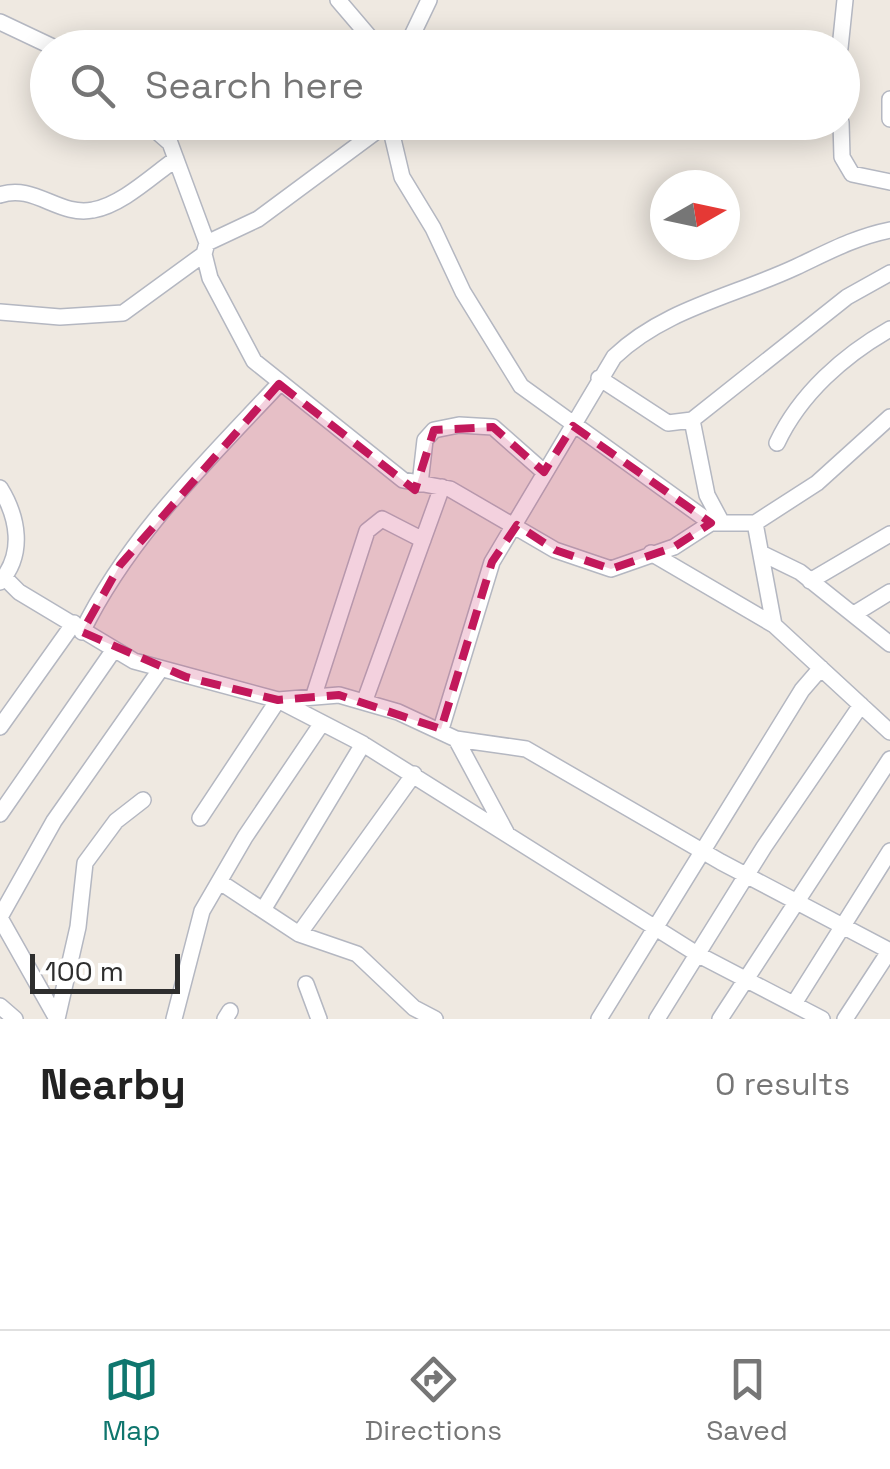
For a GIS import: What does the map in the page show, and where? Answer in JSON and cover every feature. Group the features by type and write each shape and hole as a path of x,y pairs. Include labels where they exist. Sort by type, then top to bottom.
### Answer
{"street":[{"path":"338,0 364,30"},
{"path":"415,30 430,0"},
{"path":"842,30 845,0"},
{"path":"0,22 30,36"},
{"path":"890,99 890,118"},
{"path":"165,140 176,159 205,248 210,278 236,334 254,361 402,480 442,486 517,525 555,550 591,565 611,569 674,547 717,523 755,523 817,483 890,417"},
{"path":"0,312 60,317 123,314 205,248 258,219 365,140"},
{"path":"393,140 402,177 487,332 522,386 572,426 717,523"},
{"path":"842,140 842,158 852,174 890,182"},
{"path":"0,195 23,192 56,206 93,210 176,159"},
{"path":"441,729 492,562 517,525 599,378 631,340 673,316 794,268 842,243 890,230"},
{"path":"599,378 668,422 692,420 847,296 890,273"},
{"path":"777,443 793,414 842,360 890,329"},
{"path":"0,728 120,565 194,474 278,384"},
{"path":"692,420 707,496 717,523"},
{"path":"420,484 425,440 434,430 459,425 493,427 544,472"},
{"path":"365,700 442,486"},
{"path":"0,488 15,512 18,530 3,580 19,592 113,651 160,670 278,700 362,744 697,954 822,1019"},
{"path":"314,695 367,531 382,519 391,520 423,540"},
{"path":"755,523 774,625"},
{"path":"810,580 890,534"},
{"path":"651,553 774,625 875,711 890,732"},
{"path":"763,554 810,580 890,644"},
{"path":"854,614 890,592"},
{"path":"0,814 113,651"},
{"path":"599,1019 653,926 822,668"},
{"path":"57,1019 0,918 54,820 160,670"},
{"path":"200,818 278,700 314,695 365,700 441,729 456,739 510,838"},
{"path":"657,1019 746,876 875,711"},
{"path":"174,1019 202,911 322,724"},
{"path":"456,739 509,744 542,756 701,851 890,951 845,1019"},
{"path":"263,910 362,744"},
{"path":"720,1019 890,760"},
{"path":"299,934 414,774"},
{"path":"57,1019 78,927 85,863 116,821 144,800"},
{"path":"795,1002 890,851"},
{"path":"220,882 299,934 357,954 414,1008 435,1019"},
{"path":"306,984 319,1019"},
{"path":"0,1006 15,1019"}],"highlighted area":[{"path":"279,384 415,490 434,430 493,427 544,472 573,426 711,523 674,547 611,569 555,550 517,525 492,562 441,729 339,695 278,700 186,677 82,632 120,565"}]}
